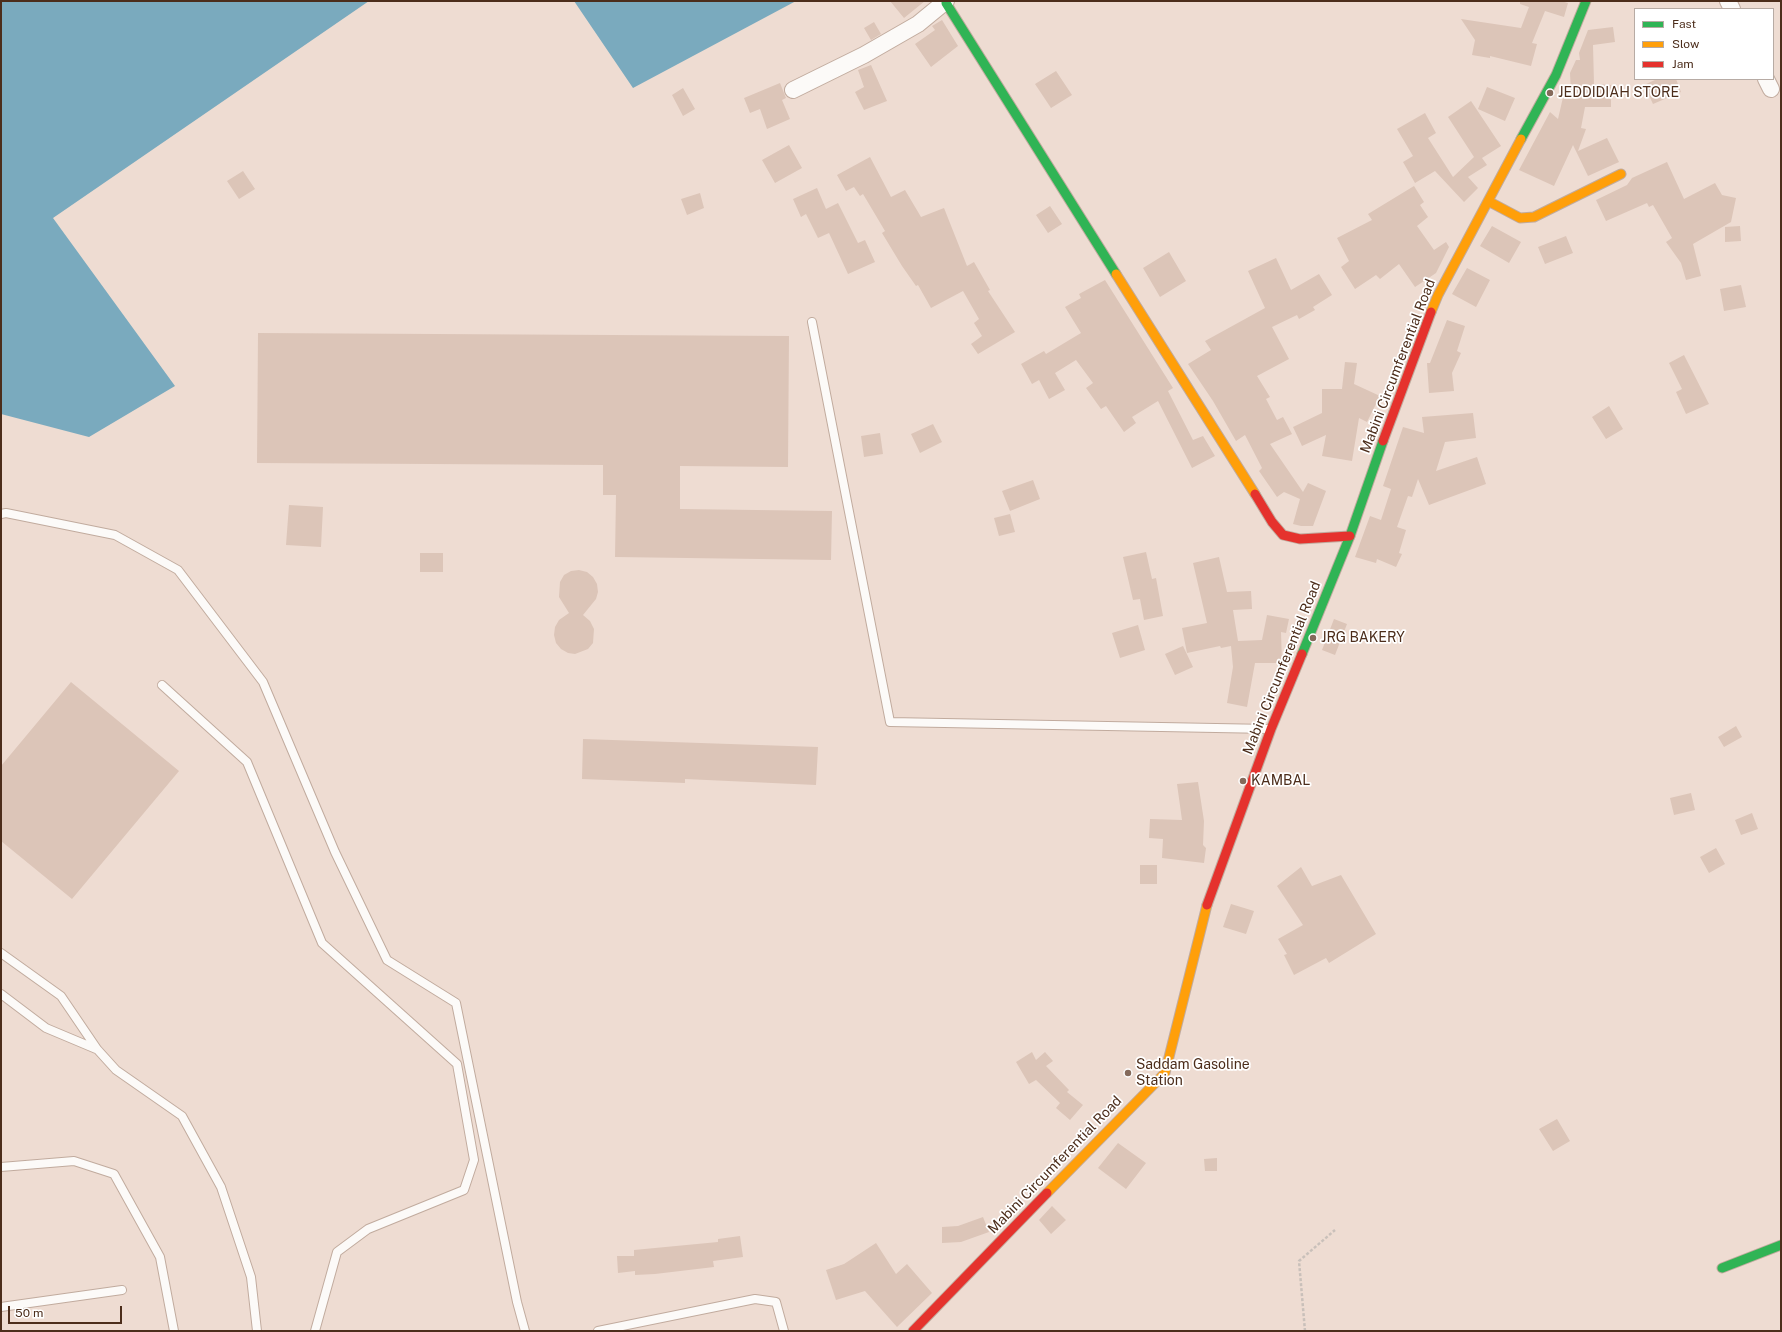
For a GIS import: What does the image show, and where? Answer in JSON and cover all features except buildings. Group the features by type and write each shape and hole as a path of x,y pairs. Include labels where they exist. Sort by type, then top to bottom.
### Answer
{"main road":[{"name":"Mabini Circumferential Road","path":"913,1331 1165,1073 1210,895 1270,729 1350,536 1390,421 1438,295 1556,75 1586,1"},
{"path":"946,2 1272,522 1283,535 1300,539 1350,536"},
{"path":"1488,201 1520,218 1534,218 1621,174"},
{"path":"1722,1268 1781,1245"}],"street":[{"path":"794,90 864,55 918,24 946,2"}],"lane":[{"path":"812,322 890,722 1270,729"},
{"path":"1,514 6,513 115,535 178,570 263,682 335,852 387,960 456,1003 517,1302 525,1331"},
{"path":"162,685 247,762 322,943 457,1064 474,1160 464,1190 368,1229 337,1252 315,1331"},
{"path":"1,953 61,996 97,1049 116,1070 182,1116 221,1187 251,1277 257,1331"},
{"path":"1,994 46,1028 97,1049"},
{"path":"1,1167 74,1161 114,1174 160,1257 174,1331"},
{"path":"1,1307 122,1290"},
{"path":"598,1331 755,1298 776,1302 784,1331"}],"path":[{"path":"1305,1331 1299,1261 1335,1230"}],"water":[{"path":"1,1 369,1 53,218 175,386 89,437 1,414"},
{"path":"574,1 796,1 633,88"}],"traffic: fast":[{"path":"1521,139 1556,75 1586,1"},
{"path":"946,3 1116,274"},
{"path":"1302,654 1350,536 1383,441"},
{"path":"1722,1268 1781,1245"}],"traffic: slow":[{"path":"1431,312 1438,295 1521,139"},
{"path":"1488,201 1520,218 1534,217 1621,174"},
{"path":"1116,274 1255,494"},
{"path":"1047,1193 1165,1073 1207,905"}],"traffic: jam":[{"path":"1383,441 1431,312"},
{"path":"1255,494 1272,522 1283,535 1300,539 1350,536"},
{"path":"1207,905 1271,729 1302,654"},
{"path":"913,1331 1047,1193"}],"place":[{"name":"JEDDIDIAH STORE","path":"1550,93"},
{"name":"JRG BAKERY","path":"1313,638"},
{"name":"KAMBAL","path":"1243,781"},
{"name":"Saddam Gasoline Station","path":"1128,1073"}]}
